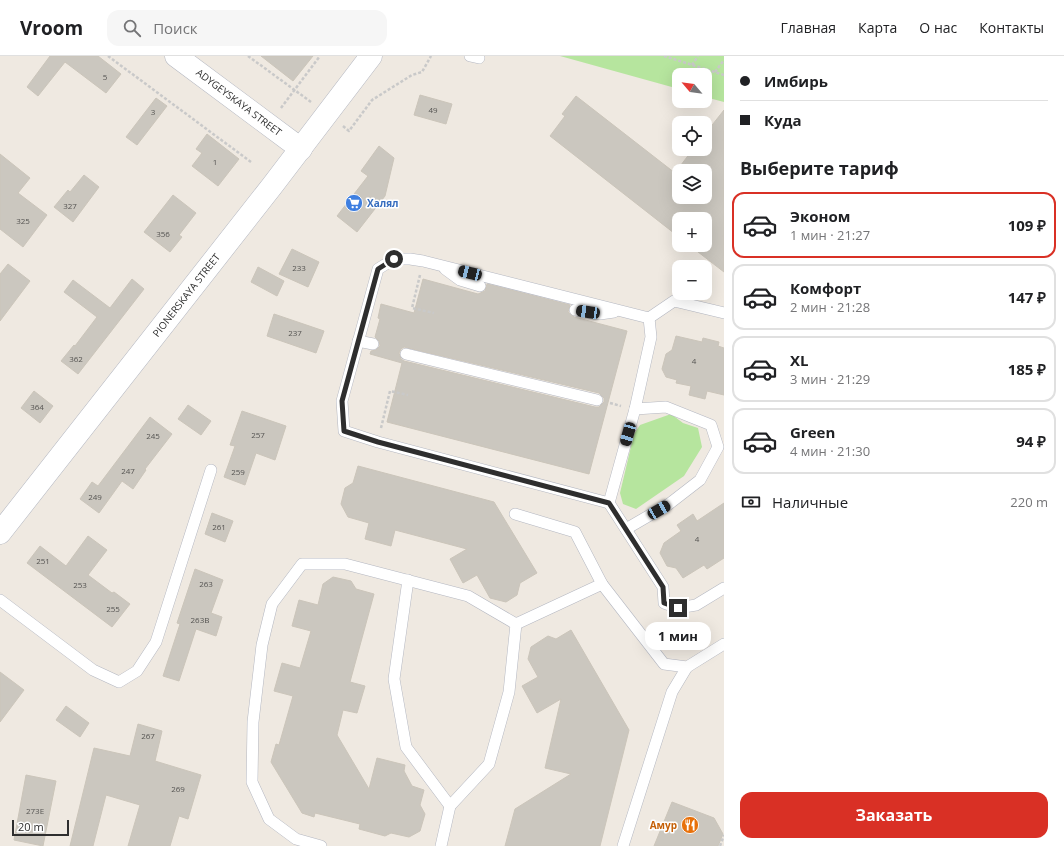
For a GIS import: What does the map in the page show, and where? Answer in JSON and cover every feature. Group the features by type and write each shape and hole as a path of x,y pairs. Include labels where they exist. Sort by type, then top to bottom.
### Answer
{"main road":[{"name":"PIONERSKAYA STREET","path":"0,533 301,149 371,56"},
{"name":"ADYGEYSKAYA STREET","path":"186,59 301,149"}],"lane":[{"path":"724,313 674,300 649,318 424,262 410,259 394,259 378,269 342,401 344,431 378,442 609,503 663,587 664,603 678,608 696,605 724,588"},
{"path":"440,266 460,280 480,286"},
{"path":"575,310 600,314 620,311"},
{"path":"609,503 635,409 651,337 649,318"},
{"path":"358,341 373,344"},
{"path":"406,354 597,400"},
{"path":"626,529 670,504 700,480 718,447 711,425 666,407 635,409"},
{"path":"0,600 93,670 119,682 137,671 156,642 211,470"},
{"path":"515,514 575,532 602,584 664,664 687,667"},
{"path":"322,846 296,839 268,819 252,782 253,722 262,645 272,604 302,564 344,564 468,596 516,624"},
{"path":"408,580 394,679 406,747 450,806"},
{"path":"516,624 602,584"},
{"path":"441,846 450,806 489,764 509,692 516,624"},
{"path":"623,846 672,692 687,667 724,644"}],"path":[{"path":"108,56 250,162"},
{"path":"279,111 320,56"},
{"path":"664,56 724,75"},
{"path":"692,65 698,56"},
{"path":"715,72 724,60"},
{"path":"424,262 412,308 434,313"},
{"path":"378,442 390,391 408,395"},
{"path":"597,400 635,409"},
{"path":"720,846 724,835"}],"green space":[{"path":"560,56 724,56 724,102 712,99 712,68 672,68 672,87"},
{"path":"671,414 683,423 698,428 702,447 684,476 636,509 623,504 620,493 634,434 640,425"}],"building":[{"path":"50,56 98,56 121,74 106,93 65,62 38,96 27,87"},
{"path":"261,56 313,56 293,81"},
{"path":"420,95 452,104 446,124 414,115"},
{"path":"576,96 672,171 672,204 712,204 712,164 682,164 688,156 712,156 712,125 724,110 724,272 712,263 712,260 708,260 698,252 712,252 712,212 672,212 672,232 550,136 565,116 562,114"},
{"path":"156,98 167,106 137,145 126,137"},
{"path":"207,134 239,159 218,186 192,166 202,153 196,149"},
{"path":"379,146 394,158 385,196 357,232 337,216 368,176 361,171"},
{"path":"0,154 30,178 18,193 47,215 23,247 0,229"},
{"path":"84,175 99,187 73,222 54,207 68,190 70,192"},
{"path":"173,195 196,213 179,235 182,237 170,252 144,232"},
{"path":"292,249 319,262 308,287 279,274"},
{"path":"8,264 30,281 0,321 0,274"},
{"path":"258,267 284,281 277,296 251,282"},
{"path":"132,279 144,289 78,374 61,361 74,345 75,346 97,317 64,292 73,280 110,308"},
{"path":"423,279 478,294 485,291 487,284 570,305 568,312 574,317 627,331 589,474 387,422 402,363 370,354 371,351 376,350 380,346 379,341 375,337 380,319 378,318 381,304 414,313","holes":["404,347 599,393 604,398 604,402 599,407 595,407 404,361 401,359 399,353"]},
{"path":"274,314 324,331 316,353 267,336"},
{"path":"676,336 702,342 703,338 719,342 718,346 724,348 724,395 707,391 705,399 689,395 691,386 676,383 677,380 666,377 662,369 666,354 672,350"},
{"path":"34,391 53,406 40,423 21,408"},
{"path":"188,405 211,421 201,435 178,419"},
{"path":"242,411 286,426 275,460 256,453 245,485 224,477 235,446 230,445"},
{"path":"150,417 172,434 145,469 146,470 133,489 122,481 99,513 80,499 92,482 98,486"},
{"path":"358,466 494,502 537,573 520,583 517,595 506,602 490,598 477,575 463,583 450,559 467,549 395,530 391,546 365,539 369,523 348,517 341,504 345,488 353,483"},
{"path":"724,503 724,558 707,569 704,565 683,578 676,568 667,566 660,553 664,543 681,531 677,525 693,514 697,521"},
{"path":"212,513 233,521 225,542 205,534"},
{"path":"88,536 107,550 88,575 130,604 112,627 27,563 40,546 66,566"},
{"path":"195,569 223,580 211,613 222,617 216,636 196,629 179,681 163,676 180,624 177,623"},
{"path":"333,577 351,581 356,589 374,594 350,682 365,686 357,713 343,710 337,735 369,789 377,758 405,765 404,771 412,786 424,790 420,805 425,814 420,831 409,837 391,833 385,836 359,829 360,824 315,813 314,817 302,813 271,762 276,744 279,745 293,696 274,691 282,663 300,668 311,631 292,626 299,600 318,605 323,584"},
{"path":"571,630 629,730 600,846 505,846 515,809 571,774 545,768 561,699 537,713 522,686 538,677 528,659 531,647 548,636 556,639"},
{"path":"0,672 24,690 0,722"},
{"path":"66,706 89,723 80,737 56,720"},
{"path":"138,724 162,731 155,761 201,775 188,819 179,816 170,846 128,846 140,805 106,795 93,846 70,846 94,748 130,756"},
{"path":"26,775 56,781 43,846 14,840"},
{"name":"Амур","path":"672,802 714,818 723,834 718,846 654,846"}],"place":[{"name":"Халял","path":"354,203"},
{"name":"Амур","path":"690,825"}],"route":[{"path":"394,259 378,269 342,401 344,431 378,442 609,503 663,587 664,603 678,608"}]}
